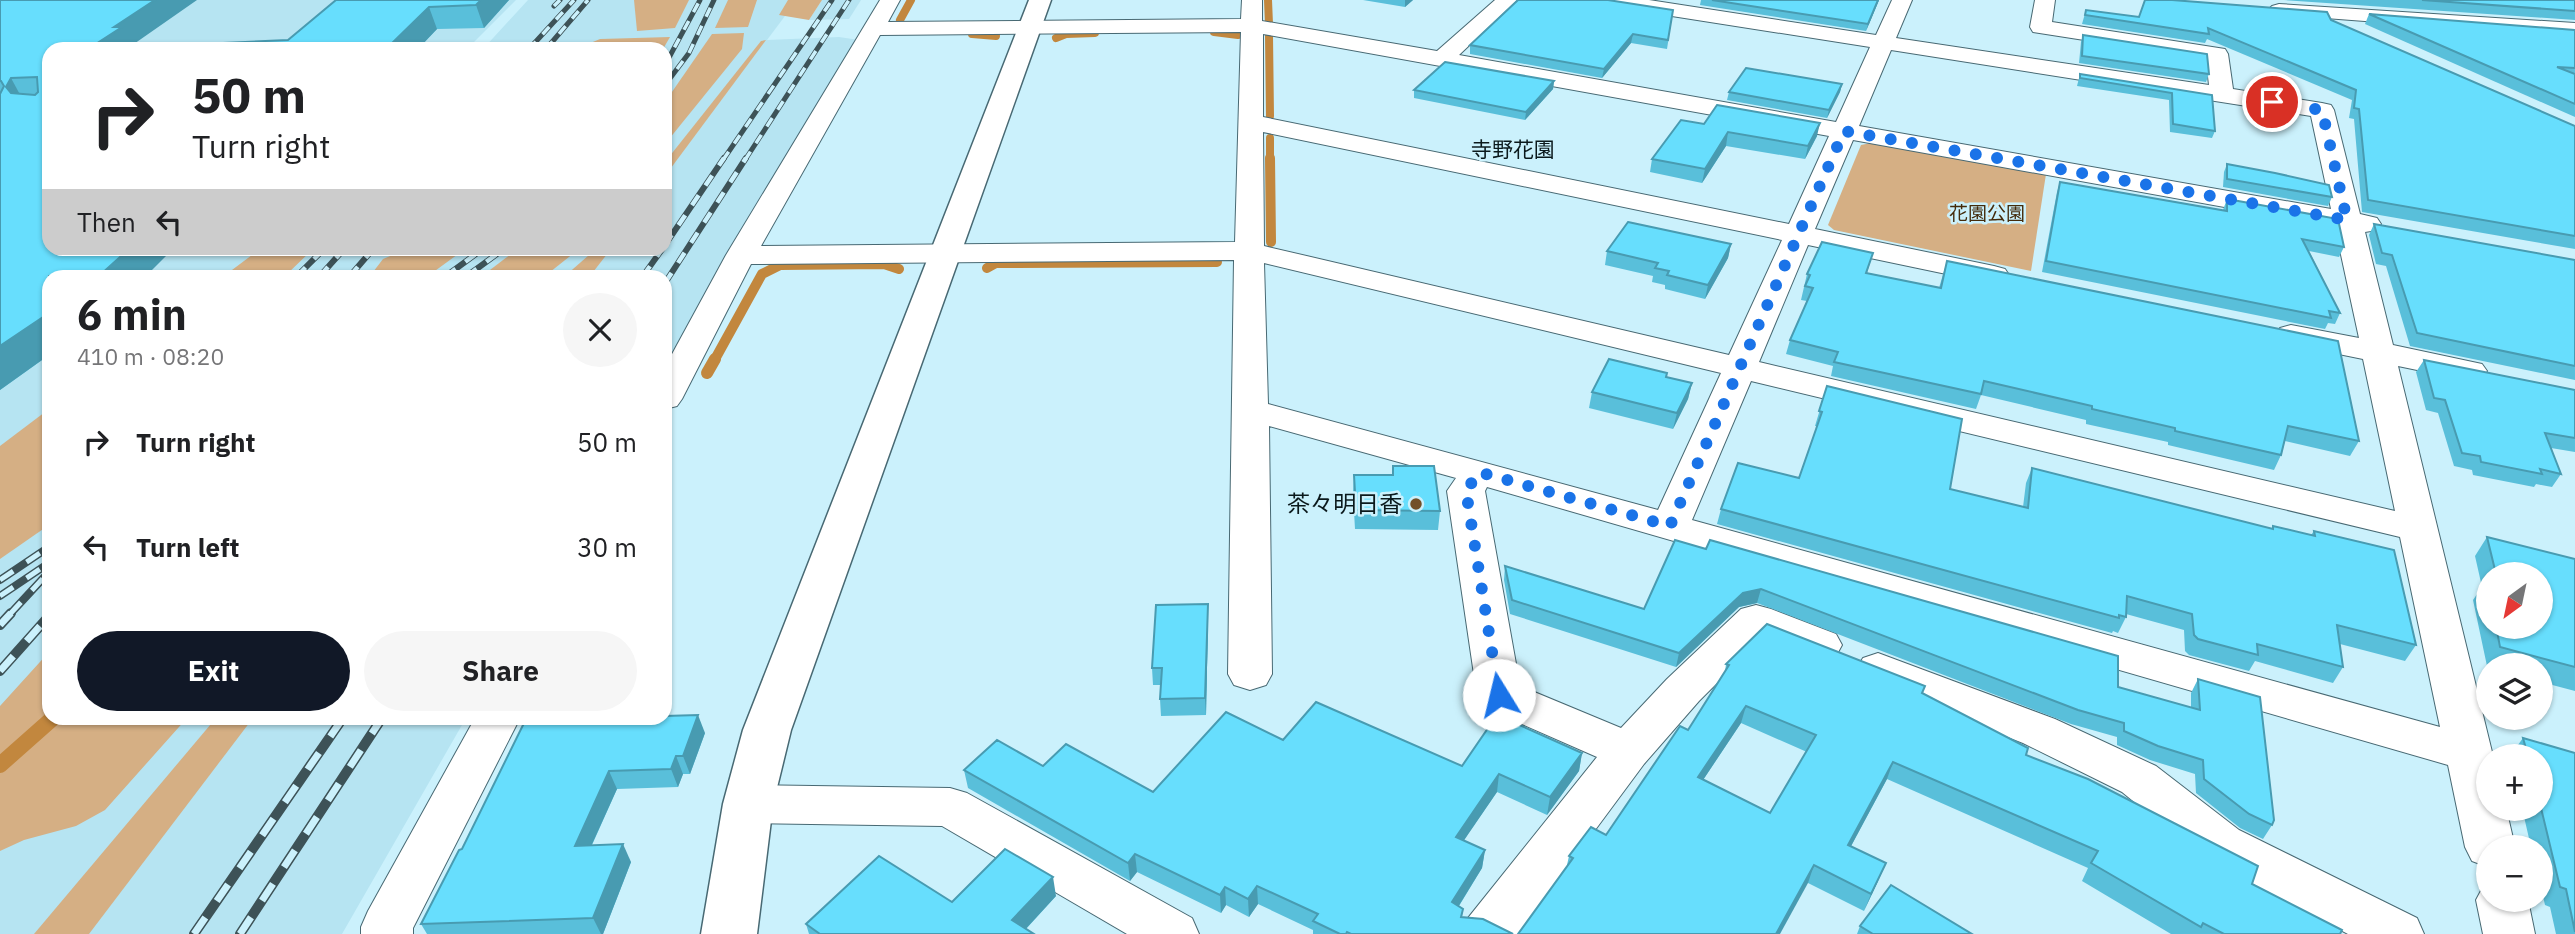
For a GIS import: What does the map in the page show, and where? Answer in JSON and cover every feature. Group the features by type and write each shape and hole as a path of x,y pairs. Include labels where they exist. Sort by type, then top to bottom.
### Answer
{"street":[{"path":"672,386 741,255 890,0"},
{"path":"1251,674 1248,251 1252,0"},
{"path":"1442,59 1507,0"},
{"path":"1608,0 2322,110 2487,835"},
{"path":"1670,526 1902,0"},
{"path":"2045,0 2041,27 2217,54 2222,94"},
{"path":"2285,0 2377,40"},
{"path":"2476,0 2505,24"},
{"path":"2255,8 2575,30"},
{"path":"872,29 1035,14 1251,25 2388,228"},
{"path":"729,934 748,804 767,730 1035,14"},
{"path":"1251,122 2028,282"},
{"path":"741,255 1248,251 2418,529"},
{"path":"2256,328 2496,376"},
{"path":"1251,410 1479,472 2469,753"},
{"path":"1479,472 1466,491 1499,695 1628,751"},
{"path":"1487,934 1628,751 1683,690 1756,619 2039,731 2139,779 2221,844 2398,934"},
{"path":"387,934 387,927 493,725"},
{"path":"748,804 950,807 1172,934"},
{"path":"2505,912 2510,934"}],"shaded area":[{"path":"0,0 516,0 474,42 42,42 42,256 672,256 672,42 489,42 528,0 797,0 767,40 839,37 859,40 672,357 672,270 42,270 42,725 462,725 342,934 0,934"},
{"path":"822,0 861,0 849,19 809,20"}],"green space":[{"path":"634,0 689,0 675,28 637,31"},
{"path":"728,0 757,0 748,27 715,28"},
{"path":"788,0 822,0 809,20 779,15"},
{"path":"744,33 742,49 672,135 672,92 712,34"},
{"path":"670,37 667,42 593,42 600,39"},
{"path":"766,40 672,167 672,153 761,41"},
{"name":"花園公園","path":"1871,143 2046,174 2031,271 1834,230 1828,225 1861,145"},
{"path":"251,256 306,256 291,270 232,270"},
{"path":"390,256 455,256 436,270 375,270 383,259"},
{"path":"508,256 570,256 553,270 490,270"},
{"path":"588,256 606,256 595,270 572,270"},
{"path":"42,414 42,530 0,559 0,446"},
{"path":"42,660 42,725 181,725 105,810 76,826 24,840 0,851 0,706"},
{"path":"210,725 248,725 89,934 34,934"}],"building":[{"path":"0,0 155,0 114,27 122,27 99,42 42,42 42,256 121,256 106,270 42,270 42,318 0,346 0,94 4,86 1,81","holes":["37,77 38,92 35,95 11,93 6,87 11,78"]},
{"path":"336,0 481,0 476,5 429,7 393,42 244,42 288,40"},
{"path":"1518,0 1608,0 1673,10 1668,40 1633,34 1604,69 1470,45"},
{"path":"1712,0 1878,0 1868,24"},
{"path":"2145,0 2327,12 2331,20 2575,126 2575,236 2368,200 2359,109 2354,108 2356,90 2208,28 2209,34 2085,15 2086,10 2139,17"},
{"path":"2422,0 2575,0 2575,11"},
{"path":"2369,14 2575,30 2575,68 2557,67 2575,74 2575,104"},
{"path":"2083,35 2207,54 2209,74 2082,56"},
{"path":"1445,62 1554,81 1526,112 1414,90"},
{"path":"1746,68 1842,84 1829,110 1729,92"},
{"path":"2080,74 2212,95 2215,131 2173,124 2172,93 2080,78"},
{"path":"1717,105 1820,123 1808,146 1728,132 1705,169 1652,159 1681,120 1704,124"},
{"path":"2227,164 2329,185 2332,197 2227,179"},
{"path":"2060,182 2227,211 2227,199 2338,219 2344,247 2302,239 2340,313 2329,311 2331,318 2046,261"},
{"path":"1628,222 1731,244 1708,285 1667,275 1669,271 1655,268 1658,263 1607,251"},
{"path":"2374,224 2575,260 2575,366 2417,333 2392,255 2382,253"},
{"path":"1822,242 1873,253 1866,273 1941,288 1947,261 2338,341 2359,441 2288,426 2281,455 2175,431 2175,428 2092,409 2092,406 1984,381 1981,394 1834,362 1838,352 1790,340 1813,288 1805,286 1810,275 1807,274"},
{"path":"1609,359 1667,373 1666,377 1692,383 1677,413 1592,392"},
{"path":"2424,360 2575,390 2575,438 2545,433 2561,474 2540,469 2542,474 2481,462 2480,456 2462,453 2445,400 2434,398"},
{"path":"1827,386 1962,419 1950,489 2028,508 2032,468 2273,529 2273,526 2315,536 2314,531 2394,550 2416,645 2337,625 2343,667 2257,644 2258,655 2198,639 2194,635 2192,614 2127,596 2126,617 2119,615 2119,618 1721,509 1738,463 1799,478 1822,412 1819,411"},
{"path":"1393,466 1434,466 1440,511 1356,510 1354,475 1393,475"},
{"path":"2487,537 2575,559 2575,667 2553,661 2553,653 2522,653 2500,647 2498,639 2553,639 2553,562 2493,562"},
{"path":"1675,540 1706,549 1710,540 2118,656 2118,687 2200,710 2198,679 2260,697 2274,820 2272,825 2249,814 2204,779 2203,760 2158,746 2124,731 2124,723 2078,710 1761,589 1743,593 1679,653 1512,600 1505,566 1644,609"},
{"path":"1208,604 1205,698 1160,699 1162,668 1152,668 1156,605"},
{"path":"1767,624 1925,686 1922,693 2028,748 2026,755 2088,779 2258,866 2252,884 2342,930 2340,934 2224,934 2203,923 2201,927 2091,863 2098,851 1893,762 1848,845 1886,863 1871,894 1814,865 1776,934 1518,934 1573,858 1569,856 1591,827 1606,835 1680,726 1688,730 1729,665 1726,664","holes":["1746,706 1816,735 1770,813 1698,777"]},
{"path":"1316,702 1462,766 1497,715 1582,753 1550,797 1499,774 1456,837 1485,850 1452,902 1463,909 1461,917 1483,919 1513,934 1340,934 1313,921 1318,914 1257,886 1248,899 1225,887 1220,895 1135,854 1128,863 964,770 997,740 1043,766 1066,744 1153,792 1226,712 1283,740"},
{"path":"698,715 683,756 676,756 671,769 609,771 575,846 623,844 593,918 421,924 459,850 462,849 523,725 672,725 672,716"},
{"path":"2523,738 2544,744 2525,744"},
{"path":"2553,747 2575,753 2575,932 2566,889 2560,887 2553,858 2553,835 2547,835 2544,821 2553,821"},
{"path":"1005,849 1053,877 1012,920 1034,934 820,934 806,924 879,856 952,902"},
{"path":"1891,885 1972,934 1873,934 1860,926"}],"waterway":[{"path":"900,20 911,0"},
{"path":"1268,0 1269,24"},
{"path":"1214,32 1238,35"},
{"path":"1056,38 1066,34 1095,33"},
{"path":"972,34 996,36"},
{"path":"1269,36 1270,116"},
{"path":"1270,138 1270,158"},
{"path":"1270,158 1271,242"},
{"path":"987,268 996,263 1217,262"},
{"path":"714,361 762,274 780,265 884,264 899,269"},
{"path":"707,373 715,359"},
{"path":"0,765 45,725"}],"railway":[{"path":"554,6 560,0"},
{"path":"535,42 574,0"},
{"path":"552,42 588,0"},
{"path":"672,52 700,0"},
{"path":"672,76 689,53 714,0"},
{"path":"723,160 832,0"},
{"path":"745,160 849,0"},
{"path":"672,235 724,158"},
{"path":"672,272 746,158"},
{"path":"303,270 317,256"},
{"path":"325,270 338,256"},
{"path":"355,270 367,256"},
{"path":"454,270 473,256"},
{"path":"475,270 494,256"},
{"path":"647,270 657,256"},
{"path":"0,580 42,552"},
{"path":"0,596 42,568"},
{"path":"10,614 42,580"},
{"path":"0,625 11,613"},
{"path":"0,671 42,624"},
{"path":"194,934 338,725"},
{"path":"240,934 377,725"}],"place":[{"name":"茶々明日香","path":"1416,504"}],"district":[{"name":"寺野花園","path":"1513,150"}],"route":[{"path":"1499,695 1466,491 1479,472 1670,526 1844,131 2347,220 2322,110 2272,102"}]}
